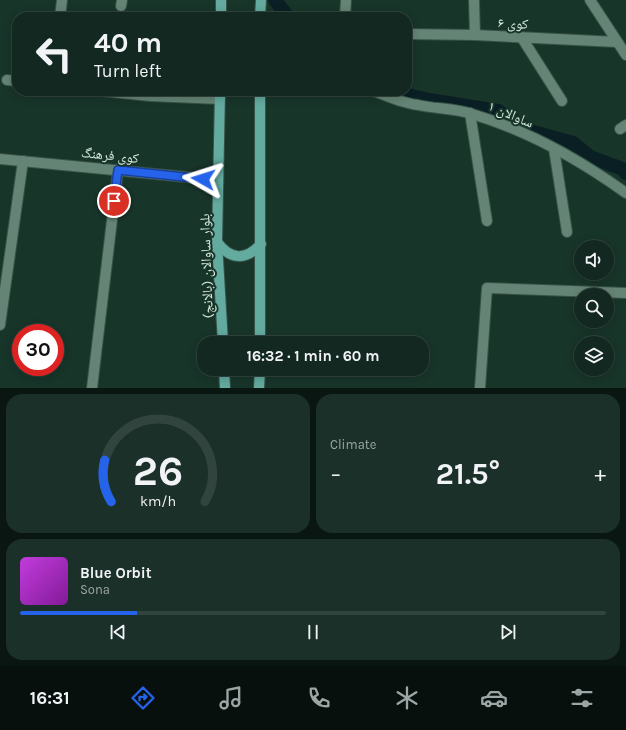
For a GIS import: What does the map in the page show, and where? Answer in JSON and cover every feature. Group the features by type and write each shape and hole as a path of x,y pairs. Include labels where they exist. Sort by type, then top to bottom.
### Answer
{"main road":[{"path":"221,0 221,12"},
{"path":"260,12 261,0"},
{"name":"بلوار ساوالان (بالانج)","path":"220,96 217,242 223,336"},
{"path":"260,96 260,336"},
{"path":"217,242 224,251 233,256 244,256 254,252 261,244"},
{"path":"224,376 225,388"},
{"path":"259,388 260,376"}],"street":[{"path":"61,12 62,0"},
{"path":"345,12 346,0"},
{"path":"474,0 474,35"},
{"path":"590,0 626,55"},
{"name":"کوی ۶","path":"412,34 474,35 617,42"},
{"path":"522,38 562,101"},
{"name":"ساوالان ۱","path":"389,96 416,105 470,113 499,123 554,149 604,177 626,193"},
{"path":"470,113 487,220"},
{"path":"554,149 567,232"},
{"name":"کوی فرهنگ","path":"0,159 218,180"},
{"path":"0,325 23,161"},
{"path":"92,388 118,170"},
{"path":"480,388 487,288 626,293"}],"waterway":[{"path":"275,0 284,12"},
{"path":"412,96 498,111 530,131 573,143 590,157 623,169 626,173"}],"route":[{"path":"114,201 118,170 203,179"}]}
